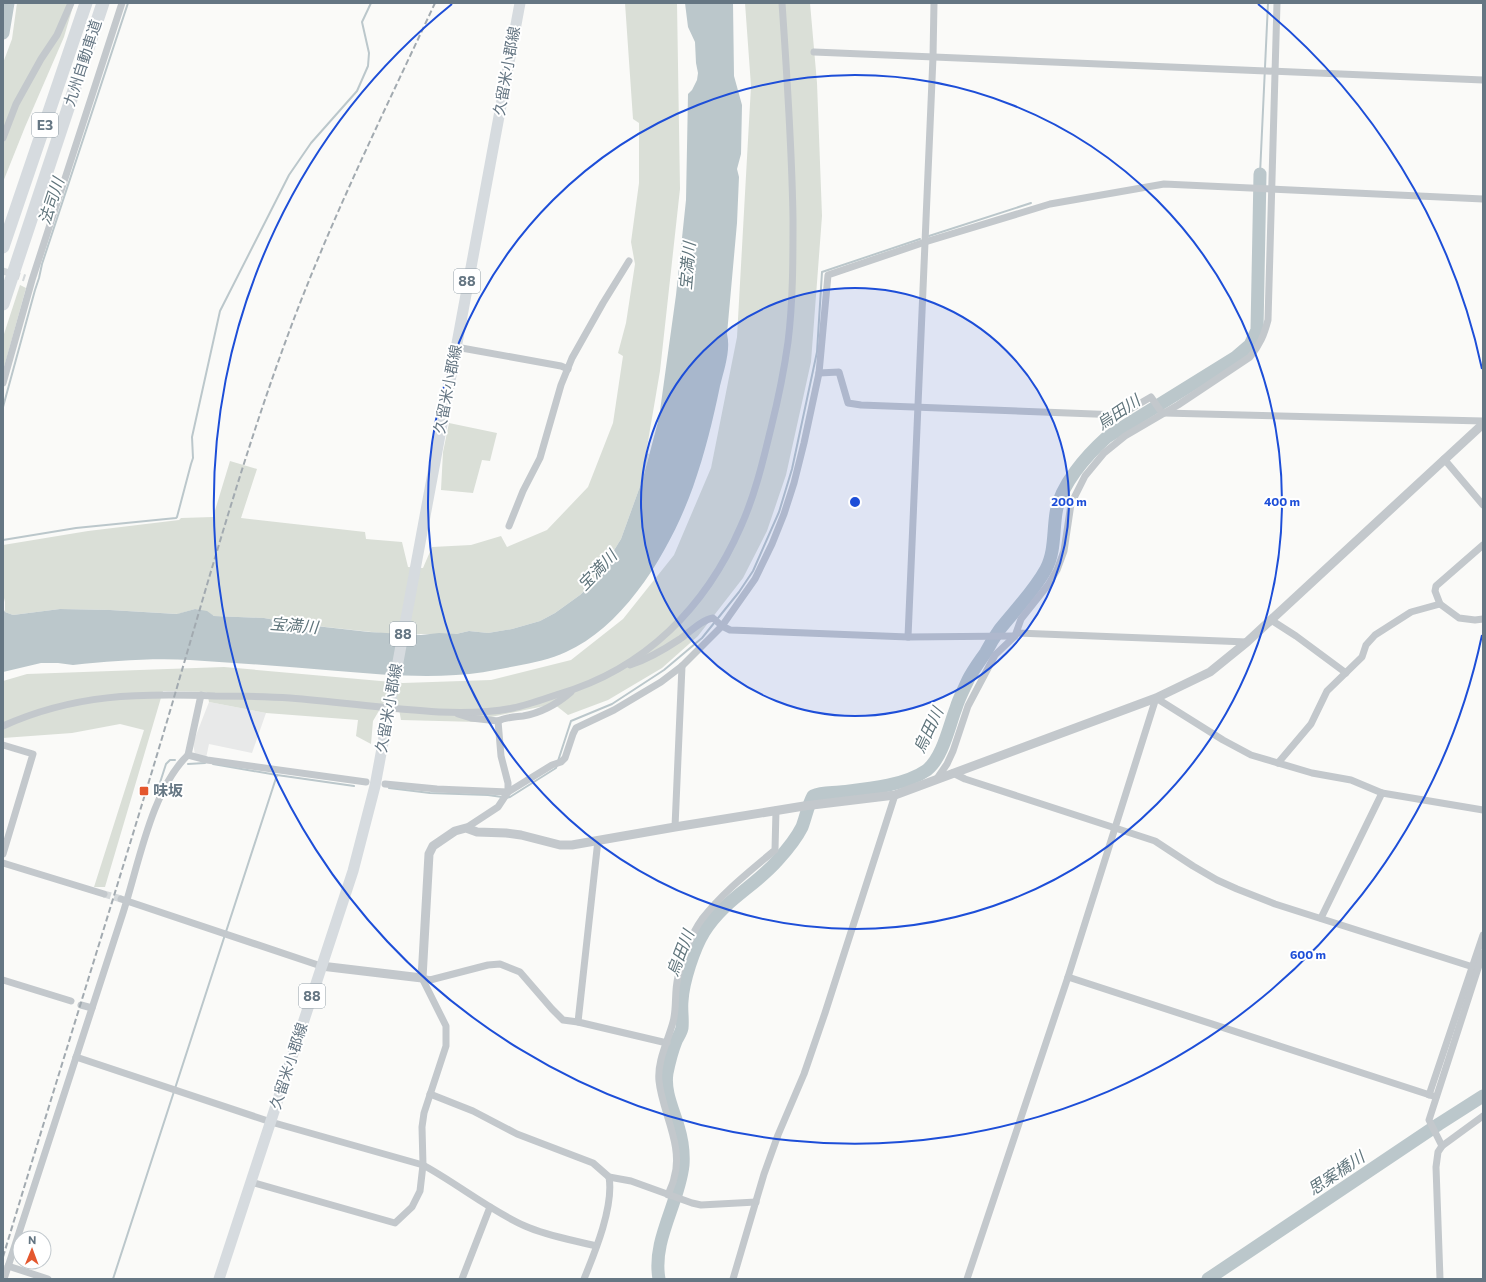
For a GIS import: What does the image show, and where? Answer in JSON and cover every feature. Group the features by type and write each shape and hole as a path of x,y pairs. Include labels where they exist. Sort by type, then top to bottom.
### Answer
{"highway":[{"name":"九州自動車道","path":"3,247 86,3"},
{"name":"九州自動車道","path":"3,304 103,3"}],"main road":[{"name":"久留米小郡線","path":"219,1279 353,871 375,786 520,3"}],"street":[{"path":"3,138 16,104 41,59 57,35 71,3"},
{"path":"3,383 28,279 122,3"},
{"path":"3,726 42,711 84,700 116,696 171,694 287,698 453,712 484,712 513,708 595,682 622,668 652,647 679,622 715,576 734,542 747,511 770,433 788,342 793,256 792,170 782,3"},
{"path":"908,637 933,57 934,3"},
{"path":"936,780 947,764 953,751 968,706 995,656 1016,634 1022,619 1048,585 1057,570 1064,551 1071,504 1085,476 1110,447 1125,436 1161,412 1178,405 1240,365 1259,347 1265,334 1268,320 1269,188 1273,71 1278,3"},
{"path":"814,52 1483,80"},
{"path":"251,1182 395,1224 418,1199 423,1165 422,1128 424,1113 444,1057 447,1036 446,1026 422,978 428,854 433,846 455,831 466,828 498,807 508,792 552,765 561,762 565,758 576,728 641,695 682,666 722,626 755,579 772,544 784,514 804,443 819,373 828,275 925,242 1050,204 1164,184 1483,199"},
{"path":"509,526 523,491 540,458 568,369 603,303 629,261"},
{"path":"456,347 561,366 568,369"},
{"path":"819,373 839,372 848,403 860,405 1120,415 1151,397 1161,412"},
{"path":"1161,412 1483,422"},
{"path":"466,828 477,832 521,835 560,845 572,845 776,810 895,795 1156,698 1210,672 1247,642 1483,422"},
{"path":"1444,459 1483,505"},
{"path":"1483,545 1436,586 1435,591 1440,604 1459,618 1475,620 1483,619"},
{"path":"1278,763 1311,724 1327,691 1362,657 1366,644 1375,635 1411,612 1440,604"},
{"path":"622,668 640,662 679,640 707,619 713,618 722,626 730,630 908,637 988,637 1016,634 1247,642"},
{"path":"1271,620 1296,636 1346,673"},
{"path":"675,827 682,666"},
{"path":"453,712 471,718 498,721 502,719 525,716 547,709 563,700 573,690"},
{"path":"4,1279 92,1008 124,901 150,822 162,792 179,764 188,755 201,695"},
{"path":"1156,698 1223,740 1251,755 1312,773 1351,780 1382,793 1483,810"},
{"path":"967,1279 1068,977 1156,698"},
{"path":"498,721 501,756 508,782 508,792"},
{"path":"3,745 33,754 3,854"},
{"path":"188,755 206,760 366,782"},
{"path":"953,773 965,779 1155,841 1199,870 1237,889 1275,904 1472,967"},
{"path":"385,784 508,792"},
{"path":"1321,918 1382,793"},
{"path":"733,1279 778,1135 804,1074 825,1013 895,795"},
{"path":"670,1196 675,1177 675,1142 661,1098 659,1079 660,1065 674,1020 678,977 689,945 701,920 724,893 775,850 776,810"},
{"path":"578,1022 598,840"},
{"path":"3,863 104,894"},
{"path":"124,901 321,966 430,980 488,965 500,964 520,972 563,1020 578,1022 667,1043"},
{"path":"1441,1143 1429,1120 1433,1096 1483,935"},
{"path":"1433,1096 1483,954"},
{"path":"1068,977 1433,1096"},
{"path":"3,980 71,1001"},
{"path":"81,1005 92,1008"},
{"path":"76,1057 271,1122 423,1165 444,1176 490,1207 532,1229 596,1246"},
{"path":"430,1094 473,1111 517,1134 593,1163 609,1177 631,1181 670,1196 701,1205 756,1202"},
{"path":"1440,1279 1436,1167 1438,1152 1441,1143 1483,1116"},
{"path":"584,1279 606,1213 610,1187 609,1177"},
{"path":"462,1279 490,1207"},
{"path":"8,1266 48,1279"}],"shaded area":[{"path":"17,3 74,3 64,37 3,182 3,63 12,39"},
{"path":"625,3 677,3 680,189 660,371 646,453 649,454 643,478 621,539 595,581 580,595 555,613 540,621 512,629 488,633 469,631 456,634 390,634 298,624 264,618 214,616 207,612 195,609 178,614 60,609 13,615 5,612 3,594 3,545 88,531 179,520 181,518 213,517 230,461 257,469 241,518 365,532 366,539 402,542 408,567 423,568 432,547 471,545 501,536 507,547 547,530 588,487 613,423 623,356 618,353 626,323 635,264 631,242 639,183 639,123 633,119"},
{"path":"745,3 810,3 817,83 822,216 811,362 786,475 767,531 743,578 698,636 662,668 608,700 568,715 554,704 491,717 478,722 401,720 398,704 384,702 373,721 371,744 356,736 358,720 266,713 209,702 207,692 163,691 105,887 94,887 144,730 120,724 72,733 3,738 3,681 27,674 224,667 403,683 491,680 571,660 623,619 674,555 711,468 737,337 751,86"},
{"path":"20,285 26,288 3,371 3,337"},
{"path":"449,423 497,433 490,461 482,460 473,493 441,490 443,452"},
{"path":"209,702 266,713 252,753 209,744 206,758 195,755 193,743"}],"water":[{"name":"宝満川","path":"685,3 733,3 734,76 742,105 741,154 737,169 739,177 737,223 727,334 728,353 705,449 684,510 660,558 644,582 609,623 588,640 554,657 486,672 441,676 397,675 161,659 73,665 41,663 3,672 3,608 5,612 13,615 60,609 177,614 195,609 207,611 214,616 264,618 298,624 369,632 421,635 439,633 456,634 469,631 488,633 512,629 540,621 555,613 580,595 595,581 621,539 643,478 659,418 676,295 686,200 688,94 692,90 697,80 698,73 695,42 688,27"}],"waterway":[{"path":"3,33 8,3"},
{"name":"法司川","path":"3,407 42,264 128,3"},
{"path":"3,540 76,528 177,517 193,458 192,437 220,311 289,175 311,143 357,91 368,66 369,53 362,22 371,3"},
{"path":"1260,174 1268,3"},
{"name":"烏田川","path":"659,1279 659,1250 662,1236 681,1179 683,1165 681,1136 668,1093 666,1080 673,1049 682,1028 682,1001 687,975 700,939 721,911 759,879 787,849 802,827 813,796 823,793 862,790 908,780 927,770 933,764 945,741 959,701 974,669 1000,629 1030,592 1046,569 1051,556 1056,513 1059,502 1069,481 1076,471 1107,437 1236,357 1250,345 1257,330 1260,174"},
{"path":"929,236 1031,203"},
{"path":"558,761 571,721 612,704 664,670 702,638 739,592 753,571 779,512 792,469 817,352 822,272 920,239"},
{"path":"157,792 166,764 170,760 175,760"},
{"path":"188,764 205,763"},
{"path":"213,764 277,775"},
{"path":"506,798 510,797 556,768 557,765"},
{"path":"113,1279 277,775 354,786"},
{"path":"389,788 430,793 488,795 502,797"},
{"name":"思案橋川","path":"1208,1279 1483,1096"}],"tunnel":[{"path":"3,271 25,278"},
{"path":"104,894 121,899"}],"railway":[{"path":"3,1257 146,791 214,561 269,389 289,332 322,248 435,3"}],"place":[{"name":"味坂","path":"144,791"}]}
